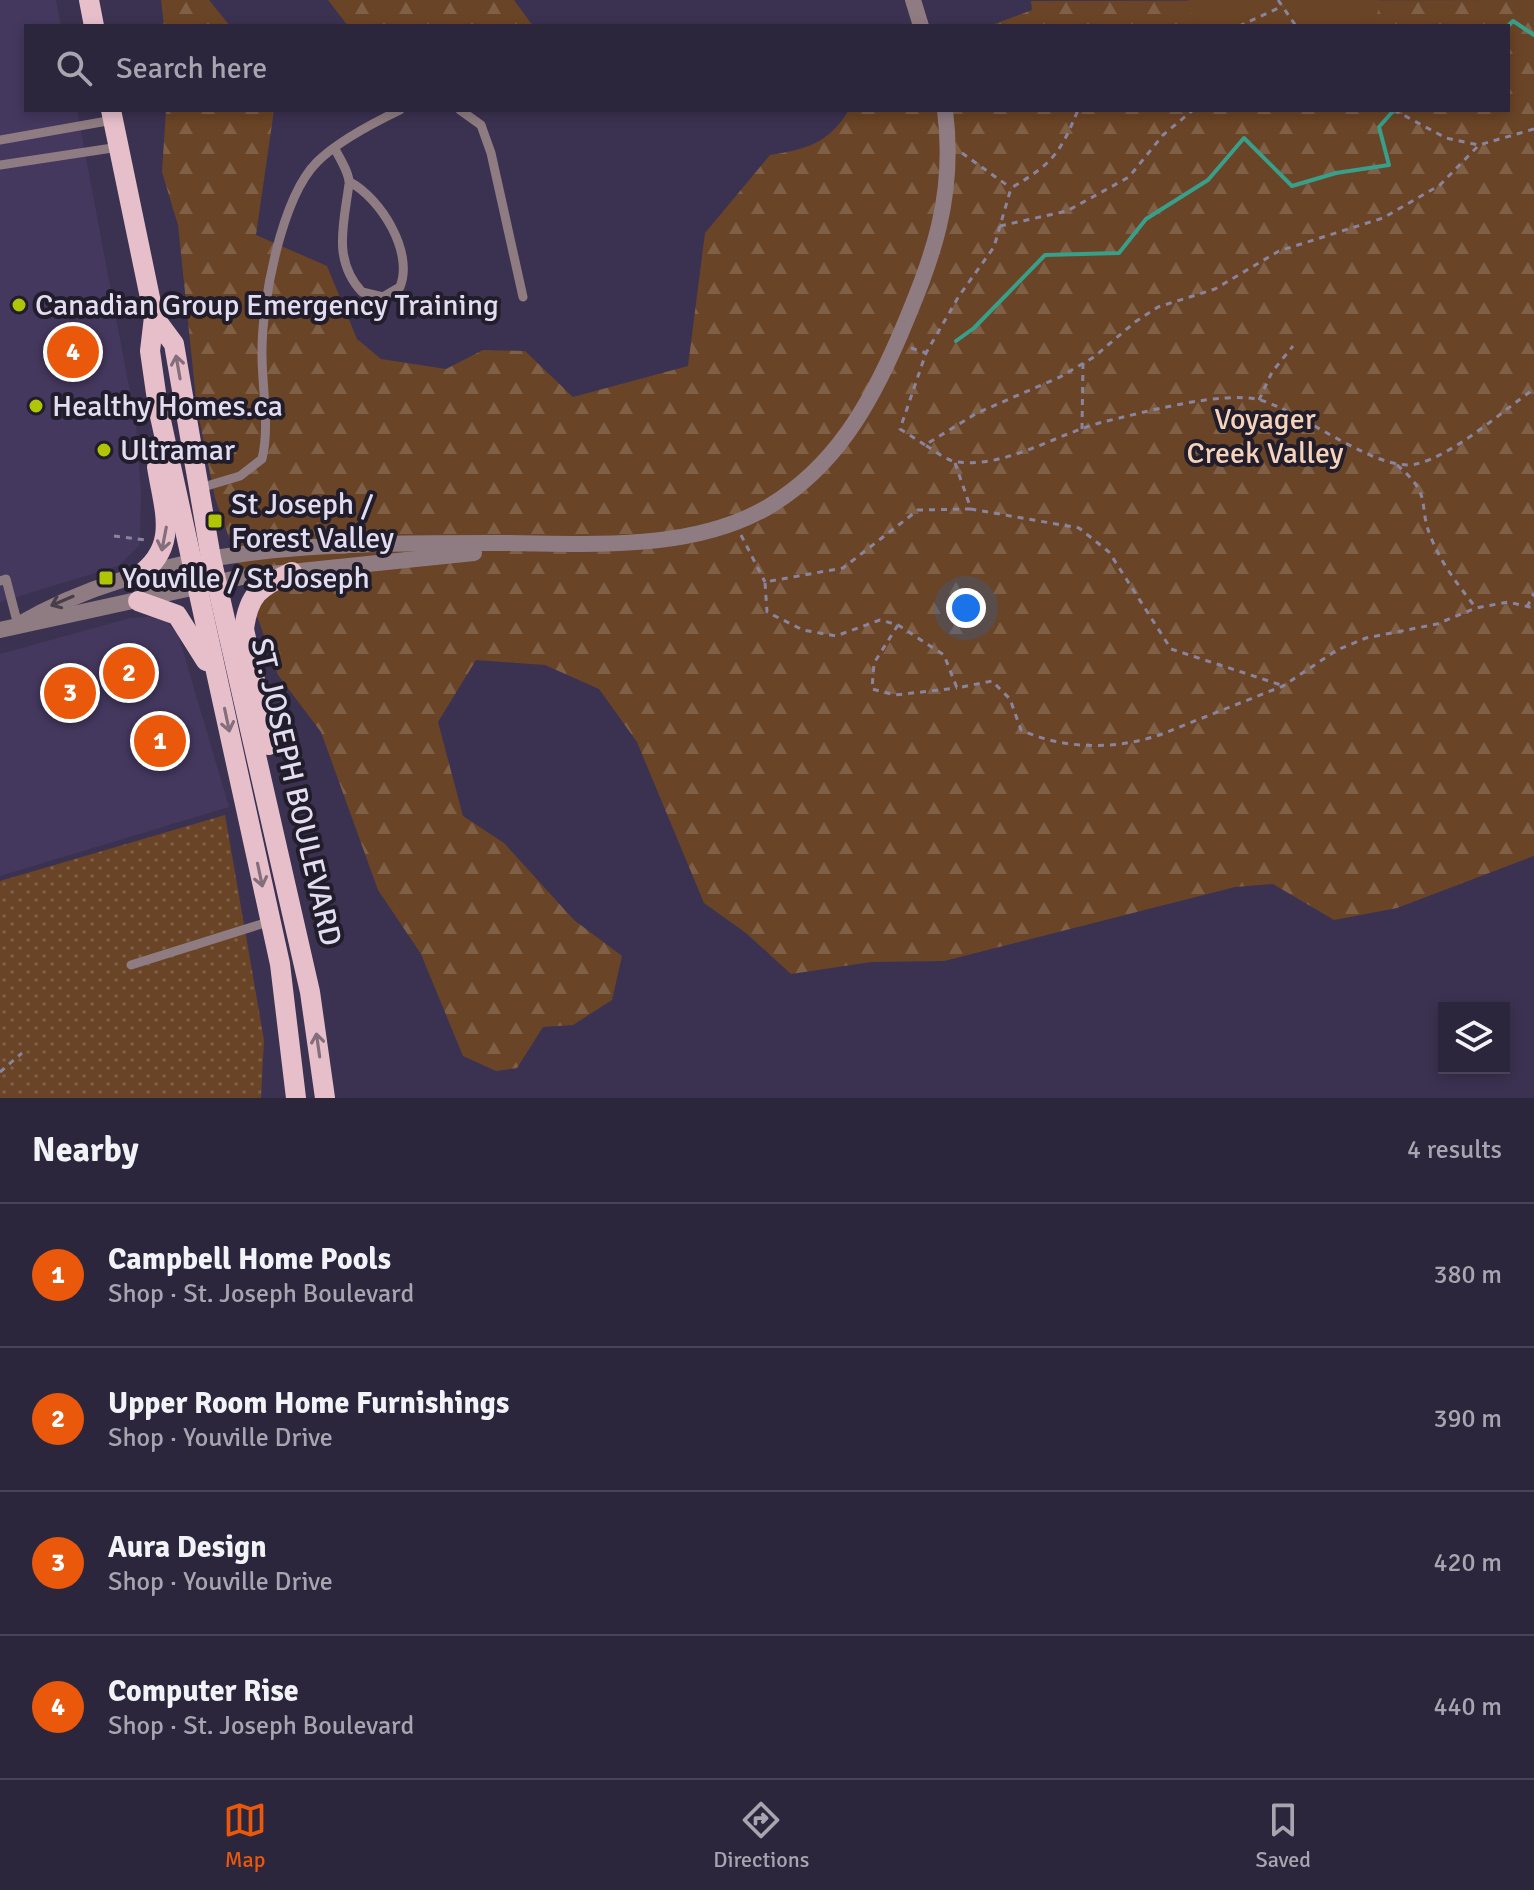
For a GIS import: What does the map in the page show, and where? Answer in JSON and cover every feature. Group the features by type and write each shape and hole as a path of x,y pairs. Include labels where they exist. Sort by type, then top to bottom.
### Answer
{"main road":[{"path":"89,0 94,24"},
{"name":"ST. JOSEPH BOULEVARD","path":"112,115 154,317 150,351 158,407 280,964 296,1098"},
{"name":"ST. JOSEPH BOULEVARD","path":"154,317 174,344 211,558 310,992 325,1098"},
{"path":"137,577 151,567 163,550 167,532 152,436 158,407"},
{"path":"292,572 270,583 249,601 244,629 315,957 310,992"},
{"path":"138,601 177,615 184,622 218,682"}],"street":[{"path":"913,0 920,24"},
{"path":"18,625 62,599 211,558 384,545 531,544 673,538 737,521 794,490 822,465 854,427 872,396 940,229 950,146 945,112"},
{"path":"0,630 55,621 217,582 531,544"}],"lane":[{"path":"199,488 240,476 262,459 265,448 261,353 272,269 290,212 304,184 316,163 374,122 396,112"},
{"path":"463,112 481,125 491,153 523,297"},
{"path":"0,140 112,115"},
{"path":"0,165 119,147"},
{"path":"335,149 350,182 359,187 377,209 403,254 405,265 400,287 383,297 362,292 344,260 344,205 350,182"},
{"path":"0,581 6,579 18,625"},
{"path":"131,965 271,921"}],"path":[{"path":"1278,0 1295,24"},
{"path":"1243,24 1283,6"},
{"path":"1077,112 1062,150 1037,172 1011,188 994,247 959,296 926,353 900,429 955,463 994,460 1082,429 1184,404 1245,398 1259,400 1397,464 1417,482 1423,494 1430,536 1446,569 1476,608"},
{"path":"1000,226 1067,211 1129,177 1163,135 1191,112"},
{"path":"1398,112 1446,138 1479,145 1534,129"},
{"path":"925,445 977,413 1083,363 1158,307 1215,289 1279,251 1383,218 1440,185 1479,145"},
{"path":"950,146 1011,188"},
{"path":"1259,400 1272,372 1293,346"},
{"path":"1082,429 1083,363"},
{"path":"1397,464 1413,465 1437,457 1534,389"},
{"path":"955,463 971,509"},
{"path":"765,582 843,568 918,510 971,509 1079,528 1109,552 1171,649 1283,686"},
{"path":"737,521 744,545 765,582 767,612 803,630 836,636 880,620 898,625 944,655 957,688"},
{"path":"114,536 147,540 156,546"},
{"path":"1527,607 1534,593"},
{"path":"898,625 874,663 872,689 895,695 992,681 1010,699 1021,730 1046,741 1087,747 1147,739 1283,686 1352,644 1437,624 1476,608 1508,602 1534,608"},
{"path":"0,1072 22,1053"}],"shaded area":[{"path":"0,0 56,0 61,24 24,24 24,112 77,112 136,424 141,491 140,545 118,566 0,602"},
{"path":"160,616 178,634 229,807 0,876 0,654 130,618"}],"green space":[{"path":"161,0 209,0 228,24 164,24"},
{"path":"328,0 514,0 532,24 346,24"},
{"path":"1188,0 1380,0 1377,15 1358,24 1194,24"},
{"name":"Voyager Creek Valley","path":"1534,0 1534,856 1397,908 1334,920 1273,884 1235,887 944,961 871,962 791,974 746,933 704,903 637,742 599,689 545,665 476,660 438,722 463,816 504,843 574,920 622,956 612,1000 573,1025 543,1027 517,1068 496,1071 463,1056 421,954 378,890 321,732 278,675 215,498 197,408 178,225 162,172 166,112 274,112 256,235 327,266 357,339 381,359 446,369 483,350 525,351 573,397 688,366 705,233 770,155 816,143 833,131 848,112 1510,112 1510,24 994,24 1032,10 1031,1"},
{"path":"225,815 264,1040 261,1098 0,1098 0,881"}],"waterway":[{"path":"1510,24 1513,21 1534,35"},
{"path":"956,341 974,328 1045,255 1119,253 1146,219 1208,180 1244,138 1292,186 1336,173 1389,165 1379,127 1392,112"}],"place":[{"name":"Canadian Group Emergency Training","path":"19,305"},
{"name":"Computer Rise","path":"73,352"},
{"name":"Healthy Homes.ca","path":"36,406"},
{"name":"Ultramar","path":"104,450"},
{"name":"St Joseph / Forest Valley","path":"215,521"},
{"name":"Youville / St Joseph","path":"106,578"},
{"name":"Upper Room Home Furnishings","path":"129,673"},
{"name":"Aura Design","path":"70,693"},
{"name":"Campbell Home Pools","path":"160,741"}]}
